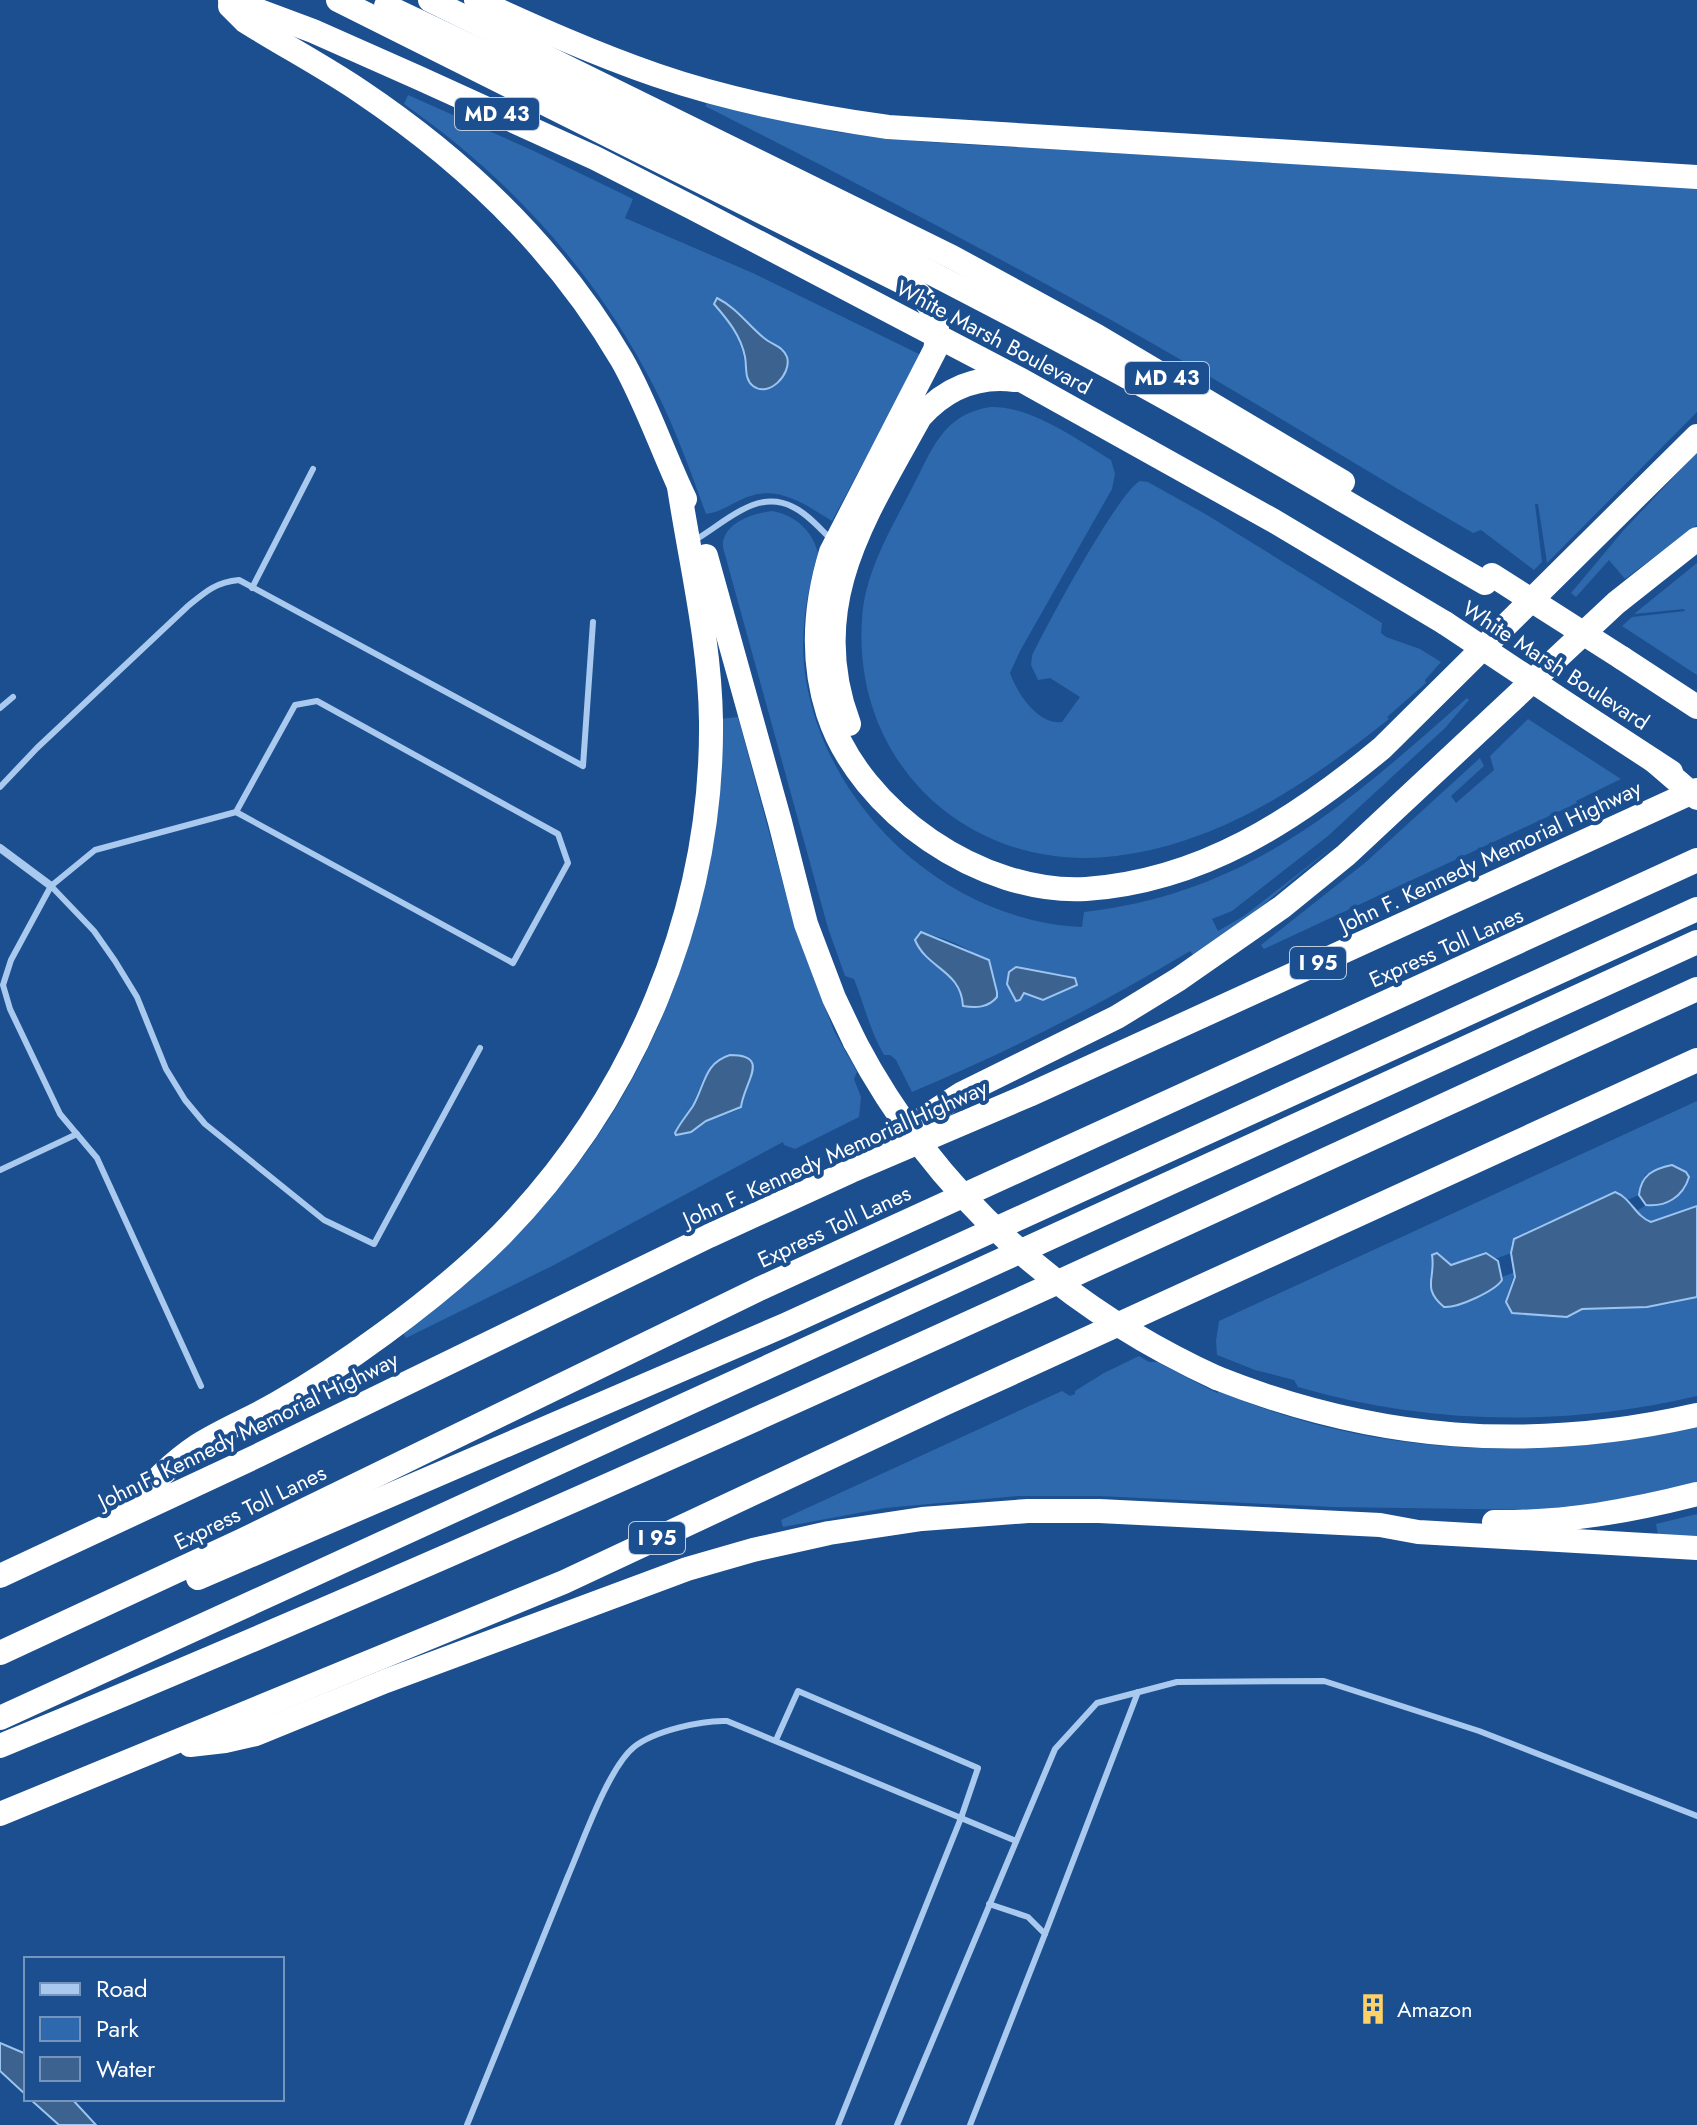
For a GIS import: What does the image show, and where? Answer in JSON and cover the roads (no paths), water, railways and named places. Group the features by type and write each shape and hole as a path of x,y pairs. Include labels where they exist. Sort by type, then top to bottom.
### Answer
{"highway":[{"path":"223,0 245,21 359,91 425,138 485,189 527,230 578,294 623,362 642,398 679,487 780,822 806,924 834,998 886,1097 921,1146 974,1208 1018,1252 1060,1286 1162,1351 1217,1378 1268,1397 1332,1415 1391,1428 1458,1436 1564,1436 1628,1429 1697,1415"},
{"name":"White Marsh Boulevard","path":"230,0 313,31 595,158 1023,381 1274,521 1445,623 1697,790"},
{"path":"338,0 910,286 925,297 938,327 935,350 842,548 824,575 817,661 828,712 842,746 854,767 880,797 938,847 1006,877 1068,889 1112,886 1157,877 1238,848 1304,806 1382,748 1697,436"},
{"path":"373,0 805,208 1214,425 1488,579"},
{"name":"White Marsh Boulevard","path":"430,0 952,257 1242,421 1488,579 1622,658 1697,707"},
{"path":"476,0 597,53 688,85 805,114 888,127 1697,177"},
{"path":"842,548 857,532 920,417 931,404 955,388 973,382 1005,378 1023,381"},
{"path":"851,1171 936,1109 1068,1044 1179,979 1282,907 1346,855 1616,603 1697,539"},
{"path":"121,1520 150,1486 181,1458 278,1403 357,1353 473,1261 544,1188 578,1143 615,1084 648,1022 666,977 689,900 704,824 710,755 709,687 694,540"},
{"path":"1644,754 1697,798"},
{"name":"John F. Kennedy Memorial Highway","path":"0,1576 557,1308 851,1171 1029,1095 1697,790"},
{"name":"Express Toll Lanes","path":"0,1653 241,1541 772,1283 1697,860"},
{"path":"0,1662 672,1375 1697,909"},
{"path":"0,1718 1697,942"},
{"path":"0,1746 606,1487 1697,989"},
{"name":"I 95","path":"0,1814 564,1582 944,1404 1697,1060"},
{"path":"1380,1525 1420,1521 1551,1521 1633,1510 1697,1494"},
{"path":"168,1745 225,1741 256,1734 386,1681 660,1578 753,1550 922,1519 1028,1511 1099,1511 1380,1525 1418,1532 1697,1548"}],"street":[{"path":"0,848 51,886"}],"lane":[{"path":"252,588 313,469"},
{"path":"694,540 748,506 772,501 792,506 842,548"},
{"path":"0,787 37,748 208,589 222,582 239,580 583,766 593,622"},
{"path":"0,708 13,697"},
{"path":"201,1386 97,1158 60,1114 10,1009 3,985 11,960 51,886 95,850 236,812 513,963 568,863 558,834 317,701 295,705 236,812"},
{"path":"51,886 94,931 115,961 137,997 166,1069 185,1100 205,1124 324,1220 374,1244 480,1048"},
{"path":"0,1170 77,1134"},
{"path":"897,2125 1055,1749 1097,1703 1177,1682 1324,1681 1479,1731 1697,1816"},
{"path":"776,1740 798,1691 978,1768 961,1818 838,2125"},
{"path":"970,2125 1138,1692"},
{"path":"467,2125 615,1771 634,1747 659,1734 709,1720 727,1721 1016,1841"},
{"path":"989,1904 1028,1917 1045,1934"}],"water":[{"path":"717,298 785,353 786,370 772,387 759,389 750,383 740,342 714,304"},
{"path":"921,932 989,960 997,997 982,1006 963,1006 961,994 950,977 920,950 915,940"},
{"path":"1016,967 1075,978 1077,985 1043,1000 1024,993 1016,1001 1007,984 1009,972"},
{"path":"730,1055 743,1056 753,1065 741,1107 706,1121 691,1132 676,1135 710,1069"},
{"path":"1672,1165 1689,1177 1683,1190 1667,1202 1646,1205 1639,1195 1642,1182 1654,1171"},
{"path":"1615,1192 1651,1222 1697,1206 1697,1297 1647,1307 1582,1309 1567,1317 1512,1313 1506,1302 1515,1277 1511,1253 1514,1239"},
{"path":"1437,1253 1451,1265 1486,1253 1498,1261 1502,1280 1476,1298 1444,1307 1431,1288 1432,1255"},
{"path":"0,2043 24,2053 24,2093 0,2071"},
{"path":"32,2101 74,2101 96,2125 59,2125"}],"place":[{"name":"Amazon","path":"1373,2009"}]}
